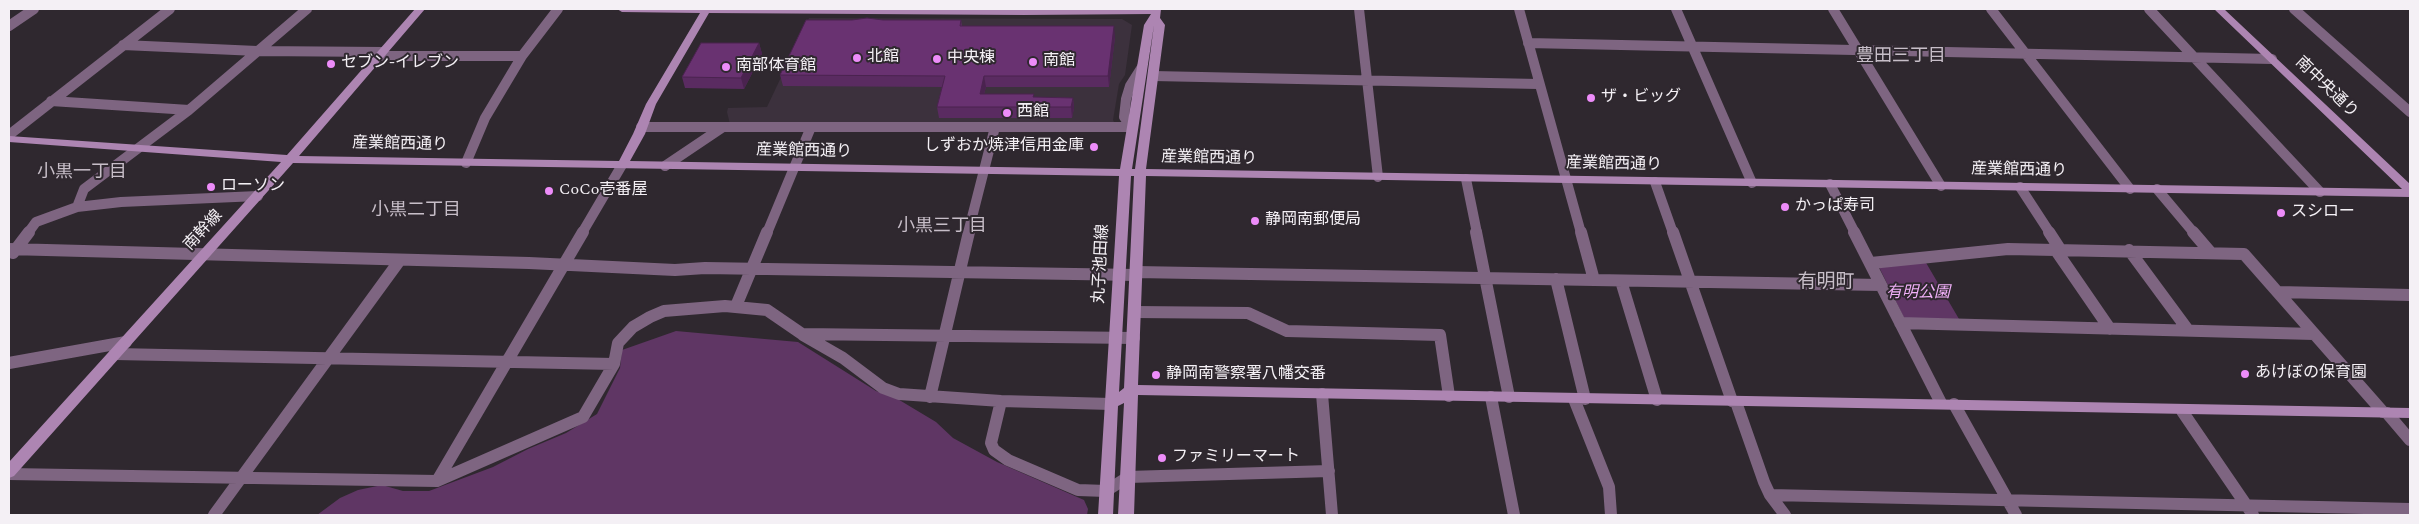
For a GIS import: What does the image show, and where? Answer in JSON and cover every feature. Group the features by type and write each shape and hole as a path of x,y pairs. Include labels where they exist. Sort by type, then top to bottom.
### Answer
{"street":[{"path":"9,26 34,9"},
{"path":"9,135 170,9"},
{"path":"77,207 84,189 189,110 307,9"},
{"name":"南幹線","path":"9,473 291,159 420,9"},
{"path":"466,163 485,118 522,56 558,9"},
{"path":"622,9 1156,13 1160,25 1140,174 1126,515"},
{"path":"1359,9 1378,177"},
{"path":"1519,9 1538,84 1594,280"},
{"path":"1676,9 1752,183"},
{"path":"1832,9 1941,186"},
{"path":"1991,9 2130,189"},
{"path":"2149,9 2320,192"},
{"name":"南中央通り","path":"2219,9 2410,192"},
{"path":"2294,9 2410,112"},
{"path":"437,481 622,165 642,127 651,104 706,10"},
{"name":"丸子池田線","path":"1105,515 1115,339 1113,275 1131,127 1148,25 1156,13"},
{"path":"1528,43 2272,59"},
{"path":"123,46 257,52 522,56"},
{"path":"1141,71 1153,76 1538,84"},
{"path":"51,101 189,110"},
{"path":"642,127 1131,127"},
{"path":"665,166 723,127"},
{"path":"736,306 811,127"},
{"path":"930,397 958,271 995,127"},
{"name":"産業館西通り","path":"9,139 137,150 291,159 466,163 2410,192"},
{"path":"1466,179 1509,397"},
{"path":"1655,182 1770,496 1785,515"},
{"path":"1830,184 1900,323 2016,515"},
{"path":"2020,187 2057,249 2110,329"},
{"path":"2157,189 2212,253"},
{"path":"12,252 36,222 77,207 121,202 258,196"},
{"path":"1871,263 2008,249 2129,250 2244,254 2410,440"},
{"path":"2129,250 2188,330"},
{"path":"12,252 400,260 675,270 958,271 1113,275 1485,278 1881,285"},
{"path":"214,515 400,260"},
{"path":"1556,280 1580,399 1609,487 1611,515"},
{"path":"1621,281 1657,400"},
{"path":"2278,292 2410,295"},
{"path":"9,473 437,481 583,416 614,364 618,343 625,334 650,317 664,312 700,306 736,306 767,310 802,334 843,358 884,388 898,394 930,397 1111,404 1132,390 1734,402 1948,403 2182,410 2410,413"},
{"path":"1135,312 1248,313 1287,331 1440,335 1450,396"},
{"path":"1900,323 2314,334"},
{"path":"802,334 1134,338"},
{"path":"9,363 126,342"},
{"path":"115,354 614,364"},
{"path":"1322,394 1332,515"},
{"path":"1491,397 1514,515"},
{"path":"1001,401 991,443 994,450 1000,456 1078,490 1106,491 1128,477 1278,471 1329,471"},
{"path":"2182,410 2250,510"},
{"path":"1770,496 2006,500 2250,510 2410,509"}],"shaded area":[{"path":"809,18 1122,19 1132,25 1125,75 1119,84 1113,120 1115,124 730,124 728,108 767,107"}],"green space":[{"name":"有明公園","path":"1925,261 1959,319 1904,318 1878,265"},
{"path":"676,331 798,342 876,391 896,398 936,422 953,438 997,462 1084,500 1088,509 1087,515 317,515 340,498 358,490 382,485 403,491 429,491 493,467 528,449 566,433 597,414 620,368 622,350"}],"building":[{"path":"867,18 883,20 961,20 960,26 1114,26 1108,76 984,76 980,94 1034,94 1033,97 1073,98 1071,107 937,107 945,76 780,75 806,20 852,20"},
{"path":"701,43 759,43 741,78 682,77"}],"place":[{"name":"北館","path":"857,58"},
{"name":"中央棟","path":"937,59"},
{"name":"南館","path":"1033,62"},
{"name":"セブン-イレブン","path":"331,64"},
{"name":"南部体育館","path":"726,67"},
{"name":"ザ・ビッグ","path":"1591,98"},
{"name":"西館","path":"1007,113"},
{"name":"しずおか焼津信用金庫","path":"1094,147"},
{"name":"ローソン","path":"211,187"},
{"name":"CoCo壱番屋","path":"549,191"},
{"name":"かっぱ寿司","path":"1785,207"},
{"name":"スシロー","path":"2281,213"},
{"name":"静岡南郵便局","path":"1255,221"},
{"name":"あけぼの保育園","path":"2245,374"},
{"name":"静岡南警察署八幡交番","path":"1156,375"},
{"name":"ファミリーマート","path":"1162,458"}],"district":[{"name":"豊田三丁目","path":"1901,57"},
{"name":"小黒一丁目","path":"82,173"},
{"name":"小黒二丁目","path":"416,211"},
{"name":"小黒三丁目","path":"942,227"},
{"name":"有明町","path":"1826,283"}]}
